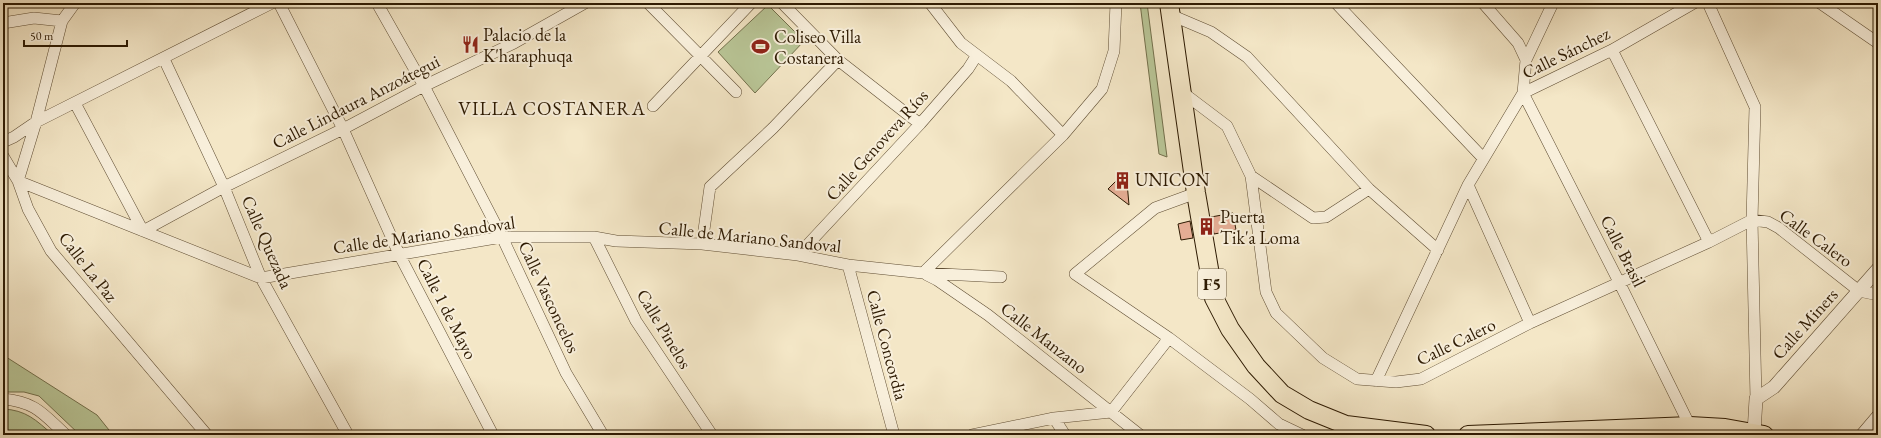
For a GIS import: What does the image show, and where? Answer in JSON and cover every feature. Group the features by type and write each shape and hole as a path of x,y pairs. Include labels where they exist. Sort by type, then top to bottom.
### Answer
{"highway":[{"name":"F5","path":"1170,9 1196,193 1214,298 1230,329 1256,366 1282,394 1309,410 1346,425 1426,435"},
{"path":"1468,435 1690,426 1725,428 1759,434"}],"street":[{"path":"18,181 36,122 62,21 75,3"},
{"path":"3,142 14,137 36,122 164,59 272,3"},
{"name":"Calle 1 de Mayo","path":"279,3 342,129 400,254 493,435"},
{"name":"Calle Vasconcelos","path":"378,3 424,86 502,237 566,373 603,435"},
{"name":"Calle Lindaura Anzoátegui","path":"143,231 224,187 342,129 424,86 514,43 584,3"},
{"path":"648,3 736,92"},
{"path":"653,106 751,3"},
{"path":"782,3 838,60 920,124"},
{"path":"930,3 962,43 1011,82 1062,135"},
{"path":"923,273 1062,135 1102,89 1114,50 1116,3"},
{"path":"1336,3 1483,158"},
{"name":"Calle Sánchez","path":"1483,3 1518,43 1526,60 1523,93"},
{"path":"1526,60 1553,3"},
{"name":"Calle Sánchez","path":"1523,93 1612,50 1694,3"},
{"path":"1708,3 1755,107 1752,220 1756,400 1759,434"},
{"path":"1820,3 1878,43"},
{"path":"1170,9 1211,32 1247,57 1369,189 1438,250"},
{"path":"3,23 34,18 62,21"},
{"path":"1612,50 1709,242"},
{"name":"Calle Genoveva Ríos","path":"798,255 920,124 968,69 977,54"},
{"name":"Calle Quezada","path":"164,59 224,187 261,278 348,435"},
{"path":"702,244 710,187 773,128 838,60"},
{"name":"Calle Calero","path":"1182,92 1227,126 1252,176 1266,292 1276,313 1323,358 1357,379 1396,382 1421,379 1530,323 1709,242 1752,220 1768,222 1779,228 1859,291 1878,295"},
{"path":"1376,381 1468,185 1523,93"},
{"name":"Calle Brasil","path":"1523,93 1690,426"},
{"path":"75,103 143,231"},
{"path":"3,156 18,181 261,278"},
{"path":"1252,176 1313,218 1326,216 1369,189"},
{"name":"Calle La Paz","path":"18,181 28,209 51,252 207,435"},
{"path":"1468,185 1530,323"},
{"path":"1196,193 1155,208 1076,274 1169,338 1250,399 1280,424 1302,435"},
{"name":"Calle de Mariano Sandoval","path":"261,278 502,237 594,237 616,241 702,244 798,255 848,265 923,273 1001,276"},
{"name":"Calle Pinelos","path":"594,237 636,321 712,435"},
{"name":"Calle Concordia","path":"848,265 894,435"},
{"name":"Calle Miners","path":"1756,400 1774,387 1878,269"},
{"name":"Calle Manzano","path":"923,273 937,280 988,315 1140,435"},
{"path":"972,435 1054,418 1111,412 1169,338"},
{"path":"3,399 18,400 34,406 66,435"},
{"path":"1861,435 1878,415"},
{"path":"1054,418 1065,435"}],"green space":[{"path":"1140,3 1147,3 1167,157 1159,154"},
{"name":"Coliseo Villa Costanera","path":"768,5 804,41 755,93 718,52"},
{"path":"3,355 97,415 113,435 80,435 39,396 24,392 3,392"},
{"path":"3,409 18,411 36,420 53,435 3,435"}],"building":[{"name":"UNICON","path":"1126,171 1129,205 1108,189"},
{"path":"1233,213 1236,230 1214,234 1211,217"},
{"path":"1190,221 1193,238 1181,240 1178,224"}],"railway":[{"path":"3,6 13,3"}],"place":[{"name":"Palacio de la K'haraphuqa","path":"470,45"},
{"name":"Coliseo Villa Costanera","path":"761,47"},
{"name":"UNICON","path":"1122,180"},
{"name":"Puerta Tik'a Loma","path":"1207,227"}],"district":[{"name":"VILLA COSTANERA","path":"552,108"}]}
